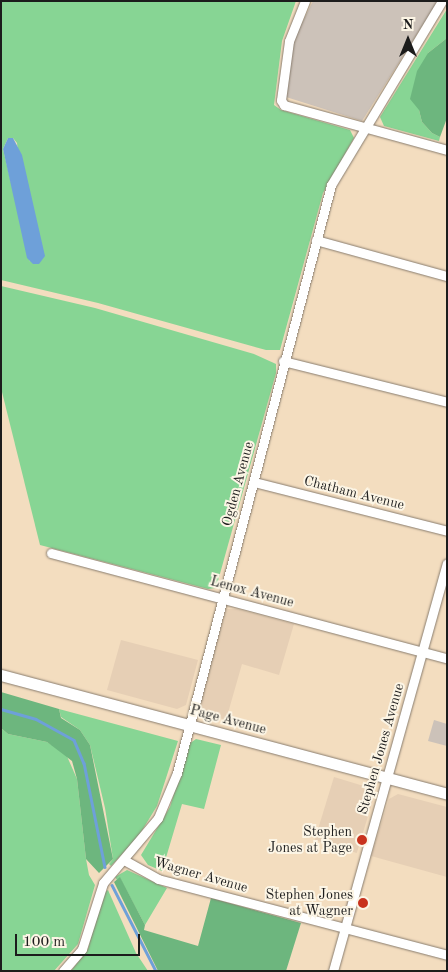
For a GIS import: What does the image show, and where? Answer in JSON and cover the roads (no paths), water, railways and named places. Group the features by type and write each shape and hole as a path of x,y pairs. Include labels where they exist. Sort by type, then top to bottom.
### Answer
{"main road":[{"name":"Page Avenue","path":"1,675 447,794"}],"street":[{"path":"305,1 289,41 281,100 284,105 447,150"},
{"name":"Ogden Avenue","path":"63,971 82,949 100,888 158,818 177,773 188,725 254,482 283,361 331,185 442,1"},
{"path":"316,240 447,276"},
{"path":"283,361 447,402"},
{"name":"Chatham Avenue","path":"254,482 447,531"},
{"name":"Lenox Avenue","path":"51,553 447,658"},
{"name":"Stephen Jones Avenue","path":"333,971 447,564"},
{"name":"Wagner Avenue","path":"124,860 158,879 447,955"}],"water":[{"path":"8,138 13,138 22,155 45,256 39,264 33,264 27,258 3,149"}],"waterway":[{"path":"1,709 36,719 74,740 84,763 105,867"},
{"path":"112,885 156,971"}],"place":[{"name":"Stephen Jones at Page","path":"362,840"},
{"name":"Stephen Jones at Wagner","path":"363,903"}]}
